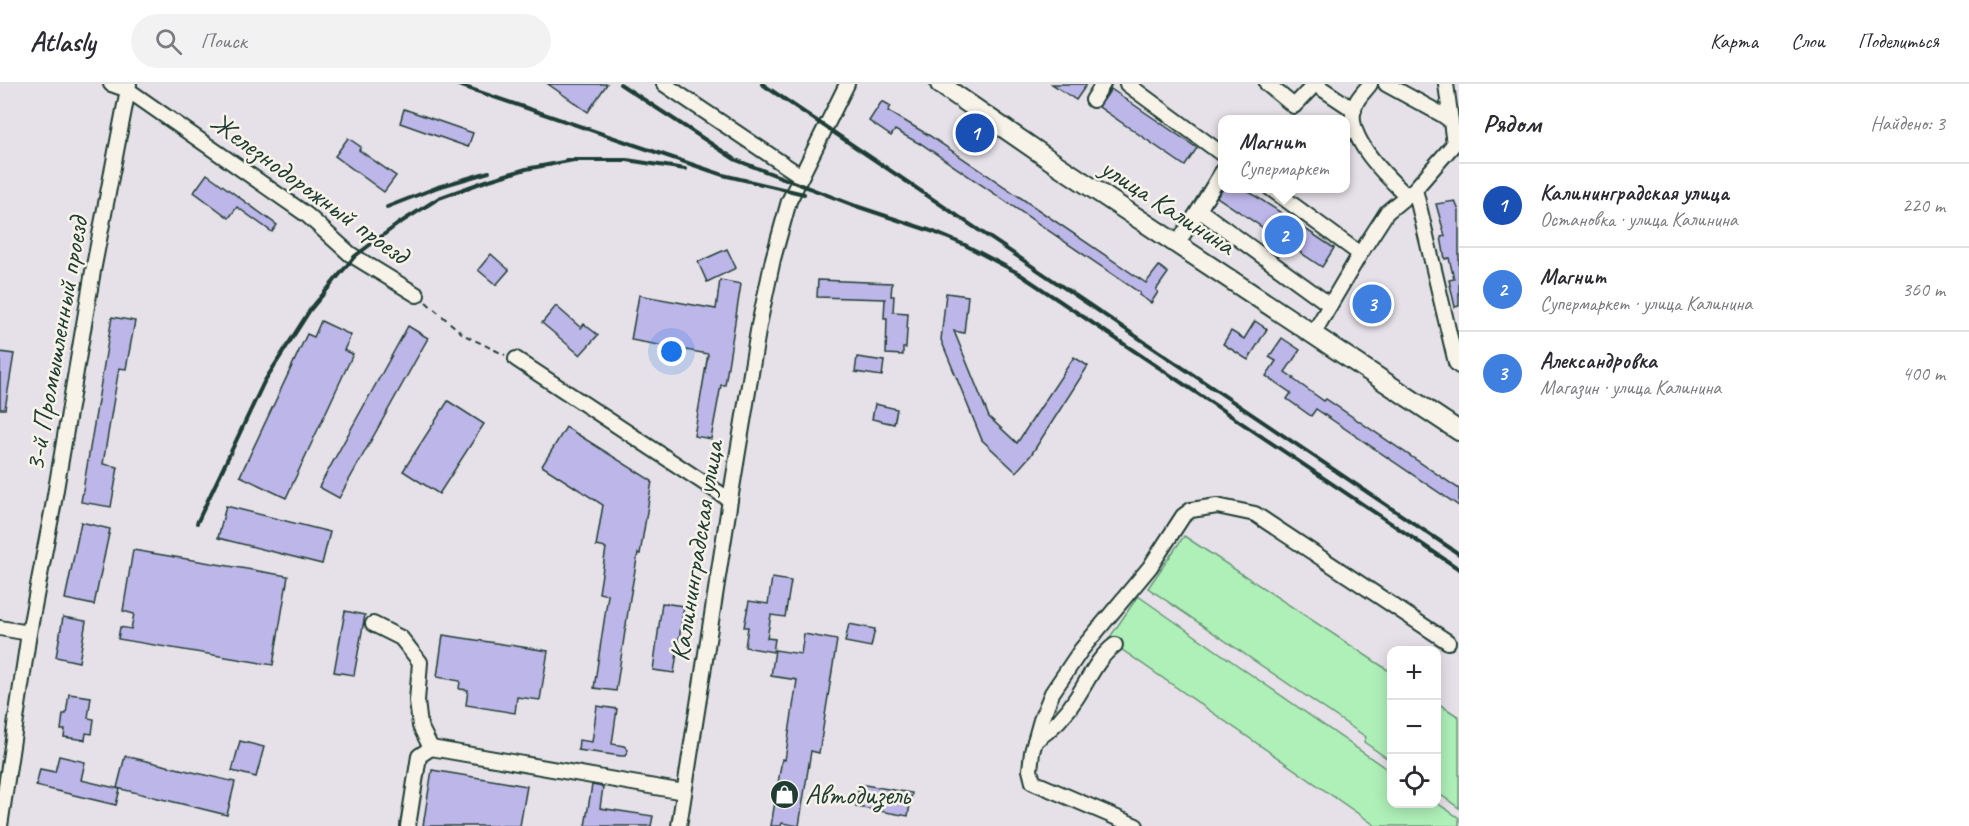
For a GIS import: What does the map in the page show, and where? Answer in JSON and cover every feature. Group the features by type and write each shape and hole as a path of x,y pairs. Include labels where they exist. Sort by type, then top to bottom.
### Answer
{"main road":[{"name":"улица Калинина","path":"940,84 1056,164 1459,431"}],"street":[{"name":"Железнодорожный проезд","path":"111,84 127,86 307,215 351,254 417,296"},
{"path":"664,84 801,176"},
{"name":"Калининградская улица","path":"679,826 759,325 773,259 789,201 847,84"},
{"path":"1093,100 1103,84"},
{"path":"1127,84 1218,151"},
{"path":"1267,84 1294,106 1315,84 1354,110"},
{"path":"1370,84 1355,104 1353,117 1359,142 1384,173 1411,193 1456,363 1459,366"},
{"path":"1386,84 1432,108 1451,121"},
{"path":"1313,334 1360,254 1388,212 1411,193 1454,144 1446,84"},
{"name":"3-й Промышленный проезд","path":"0,826 29,633 127,86"},
{"path":"1177,244 1218,179"},
{"path":"1276,193 1360,254"},
{"path":"1199,210 1330,305"},
{"path":"516,359 730,500"},
{"path":"1136,826 1033,782 1030,770 1035,741 1052,693 1081,650 1118,614 1151,575 1169,548 1183,516 1191,510 1217,506 1255,514 1448,642"},
{"path":"373,624 401,638 420,662 417,701 420,726 431,748"},
{"path":"0,628 29,633"},
{"path":"1035,741 1060,720 1076,699 1103,653 1114,645"},
{"path":"408,826 419,756 431,748 684,792"}],"path":[{"path":"417,296 464,335 496,352 516,359"}],"green space":[{"path":"1184,536 1387,669 1387,758 1364,742 1366,737 1148,588"},
{"path":"1138,596 1387,769 1387,808 1441,808 1441,806 1459,818 1459,826 1376,826 1108,640"},
{"path":"1441,705 1459,717 1459,808 1441,795"}],"building":[{"path":"548,84 607,84 588,112"},
{"path":"1052,84 1087,84 1076,100"},
{"path":"1111,89 1197,148 1185,166 1099,107"},
{"path":"882,101 891,106 888,111 930,136 1146,283 1159,266 1168,273 1156,290 1158,292 1151,303 1139,295 1140,293 920,143 895,130 891,136 869,121"},
{"path":"404,109 473,133 468,147 400,123"},
{"path":"348,138 361,147 359,150 396,176 384,192 335,156"},
{"path":"207,174 277,225 272,232 237,207 229,218 194,192"},
{"path":"1220,193 1251,193 1334,248 1322,267 1217,197"},
{"path":"1455,201 1459,211 1459,306 1455,307 1449,280 1454,279 1449,258 1445,259 1441,237 1445,236 1436,204"},
{"path":"727,249 736,268 707,282 698,262"},
{"path":"491,254 509,270 496,285 478,270"},
{"path":"720,280 741,284 725,385 721,385 711,439 694,436 708,354 631,340 639,295 716,309"},
{"path":"818,280 892,283 893,312 908,313 906,348 903,348 903,355 886,354 885,299 817,297"},
{"path":"946,293 968,296 964,333 954,331 989,417 1017,443 1074,357 1088,366 1031,455 1016,472 982,440 941,340"},
{"path":"556,306 581,328 584,324 598,335 580,355 542,323"},
{"path":"112,317 135,321 126,369 119,368 103,464 118,467 111,507 81,502"},
{"path":"321,321 351,335 344,350 353,354 286,498 240,476 307,334 314,337"},
{"path":"1255,321 1267,329 1248,360 1223,344 1231,331 1244,339"},
{"path":"408,326 428,338 339,498 319,487"},
{"path":"1282,338 1300,350 1285,372 1324,401 1326,399 1459,489 1459,506 1316,409 1311,416 1287,399 1291,393 1266,376 1276,361 1269,357"},
{"path":"0,352 14,354 5,409 0,409"},
{"path":"857,357 884,361 882,376 855,372"},
{"path":"448,401 484,424 439,494 403,471"},
{"path":"875,404 897,409 894,424 872,419"},
{"path":"566,427 652,481 630,598 616,691 594,688 608,595 599,593 606,548 596,546 603,505 542,466"},
{"path":"226,506 330,532 322,564 218,538"},
{"path":"81,522 110,529 94,605 65,599"},
{"path":"133,550 288,576 273,665 118,639 120,627 131,629 134,614 123,611"},
{"path":"772,578 791,581 785,617 771,615 767,638 775,639 773,652 745,647 748,627 744,627 749,601 768,604"},
{"path":"662,603 684,606 674,673 653,670"},
{"path":"345,611 365,615 354,675 334,672"},
{"path":"63,617 86,621 79,662 56,657"},
{"path":"849,624 875,629 871,647 845,642"},
{"path":"804,634 837,640 819,753 811,751 799,826 782,823 781,826 771,826 782,759 785,760 797,680 771,676 775,650 801,654"},
{"path":"443,635 548,651 540,700 517,697 515,713 466,705 468,690 459,689 460,681 437,677"},
{"path":"69,694 91,697 88,718 94,719 92,734 86,733 85,740 64,737 65,730 61,730"},
{"path":"597,706 617,709 612,744 624,746 628,750 625,756 578,750 579,740 592,742"},
{"path":"240,741 264,747 256,777 232,771"},
{"path":"59,756 85,762 81,780 120,789 116,805 36,786 40,769 55,772"},
{"path":"125,756 235,782 227,815 117,788"},
{"path":"432,770 527,786 520,826 423,826"},
{"path":"859,784 912,793 908,816 856,807"},
{"path":"592,785 603,787 600,808 653,816 651,826 585,826"}],"railway":[{"path":"456,84 723,175 804,194"},
{"path":"620,84 736,160 856,206 934,232 965,245 1018,273 1459,569"},
{"path":"762,84 1459,554"},
{"path":"566,160 627,160 685,169"},
{"path":"197,523 264,382 310,310 355,256 398,224 439,198 526,169 574,160"},
{"path":"387,207 438,187 489,172"}],"place":[{"name":"Калининградская улица","path":"975,133"},
{"name":"Магнит","path":"1284,235"},
{"name":"Александровка","path":"1372,304"},
{"name":"Автодизель","path":"784,794"}]}
